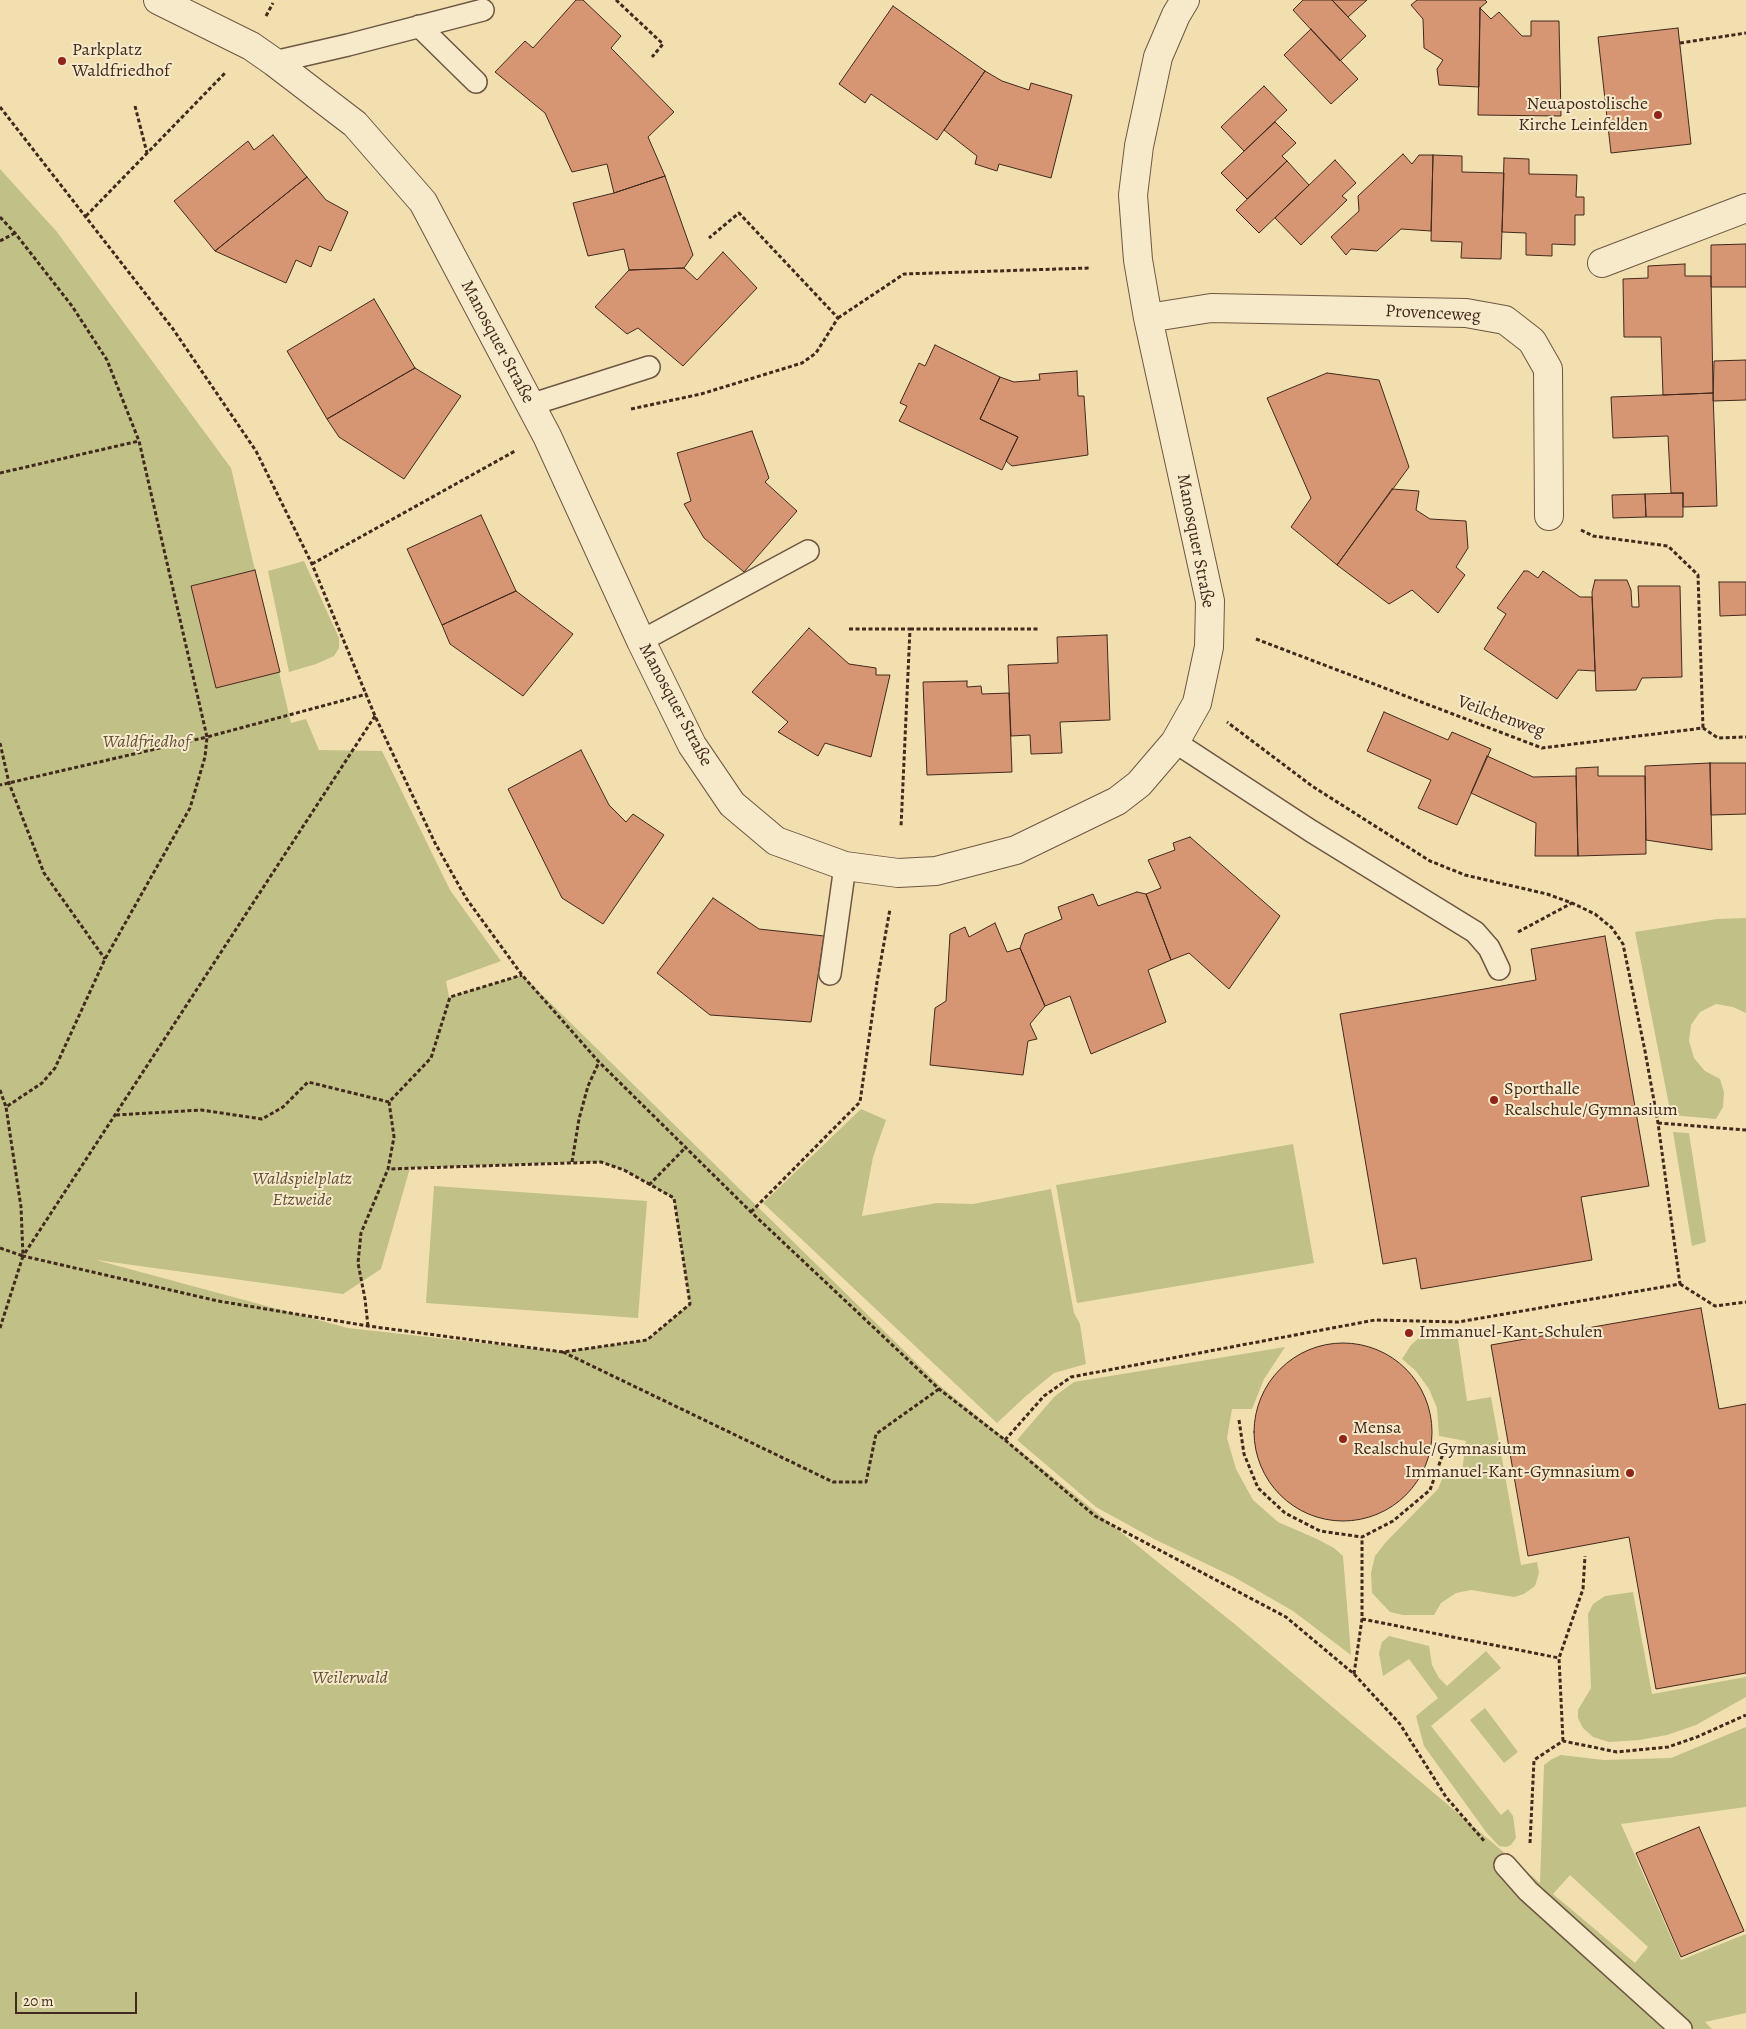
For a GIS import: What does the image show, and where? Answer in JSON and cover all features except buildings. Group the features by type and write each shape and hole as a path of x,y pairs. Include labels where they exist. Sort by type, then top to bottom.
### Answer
{"street":[{"name":"Manosquer Straße","path":"158,0 251,46 274,62 355,124 423,202 547,436 641,641 692,745 732,804 776,841 845,866 898,873 936,871 1016,850 1117,801 1139,784 1175,742 1197,703 1209,647 1210,601 1148,318 1138,260 1133,195 1139,146 1158,57 1176,15 1185,0"},
{"path":"1602,263 1746,208"},
{"name":"Provenceweg","path":"1148,318 1211,308 1466,313 1505,320 1532,341 1548,369 1549,516"}],"lane":[{"path":"274,62 483,10"},
{"path":"419,26 476,82"},
{"path":"530,405 649,367"},
{"path":"641,641 808,551"},
{"path":"1175,742 1310,831 1475,932 1489,948 1499,969"},
{"path":"830,974 845,866"},
{"path":"1505,1865 1528,1891 1681,2029"}],"path":[{"path":"616,0 663,44 652,57"},
{"path":"1680,43 1746,34"},
{"path":"86,216 251,46"},
{"path":"135,106 147,153"},
{"path":"0,107 173,329 256,451 312,564 375,716 435,843 466,898 522,975 599,1062 751,1212 939,1389 1005,1440 1095,1516 1286,1617 1354,1674 1400,1724 1446,1797 1505,1865"},
{"path":"0,217 15,233 72,306 107,360 139,440 206,737 205,757 190,808 105,959 55,1068 42,1083 6,1107"},
{"path":"0,241 15,233"},
{"path":"838,318 904,274 1050,271 1089,268"},
{"path":"0,473 139,440"},
{"path":"1593,536 1668,546 1698,575 1703,728 1718,738 1746,737"},
{"path":"849,629 1039,629"},
{"path":"901,827 910,629"},
{"name":"Veilchenweg","path":"1256,639 1542,748 1703,728"},
{"path":"0,785 206,737 367,694"},
{"path":"0,1328 23,1256 375,716"},
{"path":"0,743 9,783 44,873 105,959"},
{"path":"1489,948 1572,903"},
{"path":"751,1212 860,1102 877,982 890,909"},
{"path":"389,1102 431,1058 450,997 522,975"},
{"path":"572,1162 579,1119 588,1086 599,1062"},
{"path":"115,1115 201,1110 262,1119 283,1107 308,1082 389,1102"},
{"path":"0,1090 6,1107 21,1207 23,1256"},
{"path":"368,1326 366,1299 358,1263 361,1233 388,1169 394,1137 389,1102"},
{"path":"1658,1123 1746,1130"},
{"path":"649,1185 686,1147"},
{"path":"0,1248 23,1256 218,1301 368,1326 563,1352 647,1340 690,1304 674,1198 624,1170 601,1162 388,1169"},
{"path":"1680,1284 1716,1306 1746,1302"},
{"path":"1005,1440 1044,1396 1071,1376 1375,1320 1458,1322 1612,1296"},
{"path":"563,1352 833,1482 866,1482 876,1434 939,1389"},
{"path":"1239,1420 1244,1454 1258,1488 1285,1513 1320,1531 1362,1537 1393,1521 1430,1490 1445,1448"},
{"path":"1354,1674 1362,1619 1362,1537"},
{"path":"1563,1741 1559,1658 1583,1590 1585,1556"},
{"path":"1362,1619 1559,1658"},
{"path":"1528,1891 1534,1760 1563,1741 1617,1752 1668,1747 1697,1737 1746,1715"}],"green space":[{"name":"Weilerwald","path":"0,169 57,232 231,468 291,723 306,719 319,750 382,751 450,890 501,961 446,981 449,997 522,975 940,1386 1237,1626 1540,1883 1544,1765 1561,1755 1604,1760 1671,1758 1746,1727 1746,1807 1621,1824 1681,1960 1746,1934 1746,2013 1705,2022 1712,2029 0,2029","holes":["601,1162 624,1170 674,1198 690,1304 647,1340 563,1352 348,1328 96,1260 343,1294 381,1269 410,1168","1570,1875 1648,1947 1635,1963 1553,1894"]},
{"path":"304,561 339,638 339,648 334,656 316,664 289,672 268,571"},
{"path":"1746,918 1746,1013 1733,1007 1716,1004 1700,1012 1691,1025 1689,1041 1694,1058 1705,1071 1720,1079 1724,1092 1723,1107 1716,1119 1671,1115 1635,932 1717,919"},
{"path":"861,1109 886,1120 873,1157 862,1216 937,1203 973,1204 1051,1189 1074,1313 1080,1324 1086,1364 1054,1373 997,1423 763,1203"},
{"path":"1673,1132 1689,1133 1706,1242 1692,1246"},
{"path":"1293,1144 1314,1263 1077,1303 1056,1185"},
{"path":"434,1186 647,1201 638,1318 426,1303"},
{"path":"1457,1332 1467,1401 1491,1397 1521,1565 1537,1562 1539,1573 1535,1586 1524,1594 1514,1597 1471,1590 1456,1593 1441,1603 1434,1615 1403,1615 1390,1612 1372,1593 1371,1573 1375,1556 1386,1542 1438,1489 1446,1469 1462,1472 1466,1441 1439,1436 1437,1408 1429,1389 1416,1371 1402,1359 1411,1345 1421,1336"},
{"path":"1285,1347 1264,1379 1252,1409 1232,1409 1227,1438 1236,1469 1253,1500 1278,1522 1317,1539 1334,1548 1343,1556 1351,1655 1293,1611 1234,1577 1154,1539 1096,1507 1017,1440 1055,1396 1074,1382"},
{"path":"1633,1592 1652,1694 1746,1677 1746,1697 1696,1725 1667,1735 1639,1740 1609,1742 1593,1737 1583,1728 1578,1718 1578,1710 1591,1688 1588,1614 1593,1604 1605,1596"},
{"path":"1389,1636 1429,1646 1432,1665 1439,1678 1447,1686 1486,1651 1501,1668 1431,1726 1501,1815 1508,1809 1513,1816 1516,1838 1511,1845 1506,1847 1499,1846 1486,1832 1424,1746 1416,1716 1438,1698 1409,1659 1383,1676 1379,1653 1382,1642"},
{"path":"1485,1708 1518,1752 1504,1763 1470,1720"}],"place":[{"name":"Parkplatz Waldfriedhof","path":"62,61"},
{"name":"Neuapostolische Kirche Leinfelden","path":"1658,115"},
{"name":"Sporthalle Realschule/Gymnasium","path":"1494,1100"},
{"name":"Immanuel-Kant-Schulen","path":"1409,1333"},
{"name":"Mensa Realschule/Gymnasium","path":"1343,1439"},
{"name":"Immanuel-Kant-Gymnasium","path":"1630,1473"}],"park label":[{"name":"Waldfriedhof","path":"146,743"},
{"name":"Waldspielplatz Etzweide","path":"302,1190"}]}
